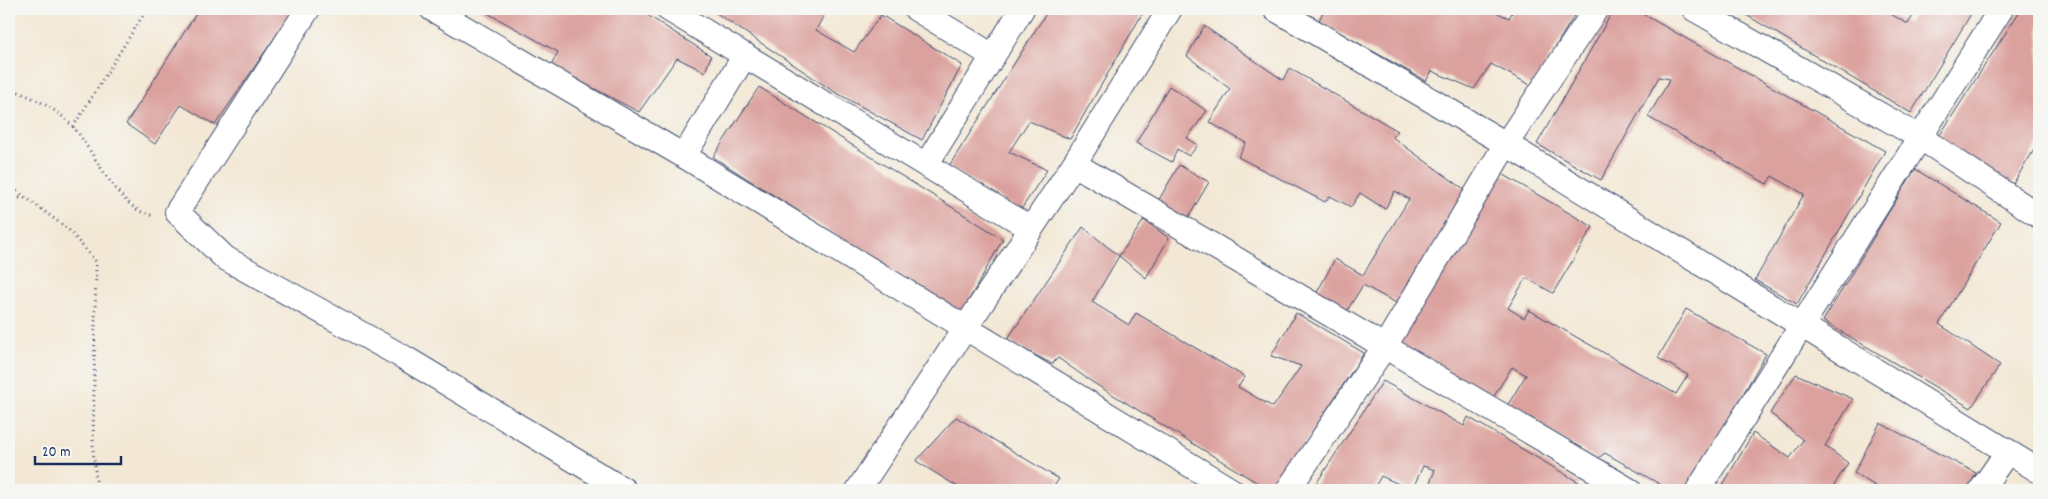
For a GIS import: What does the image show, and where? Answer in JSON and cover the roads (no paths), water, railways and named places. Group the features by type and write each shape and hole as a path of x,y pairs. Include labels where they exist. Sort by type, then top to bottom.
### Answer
{"street":[{"path":"308,9 177,212 225,258 404,358 624,490"},
{"path":"432,9 684,156 1232,490"},
{"path":"668,9 1030,228"},
{"path":"916,9 993,56"},
{"path":"926,164 1022,9"},
{"path":"858,490 964,327 1074,164 1170,9"},
{"path":"1275,9 1506,144 2039,471"},
{"path":"1288,490 1386,346 1506,144 1596,9"},
{"path":"1694,9 1921,138 2039,216"},
{"path":"1698,490 2001,9"},
{"path":"684,156 745,55"},
{"path":"1074,164 1628,490"},
{"path":"1982,490 2008,452"}]}
